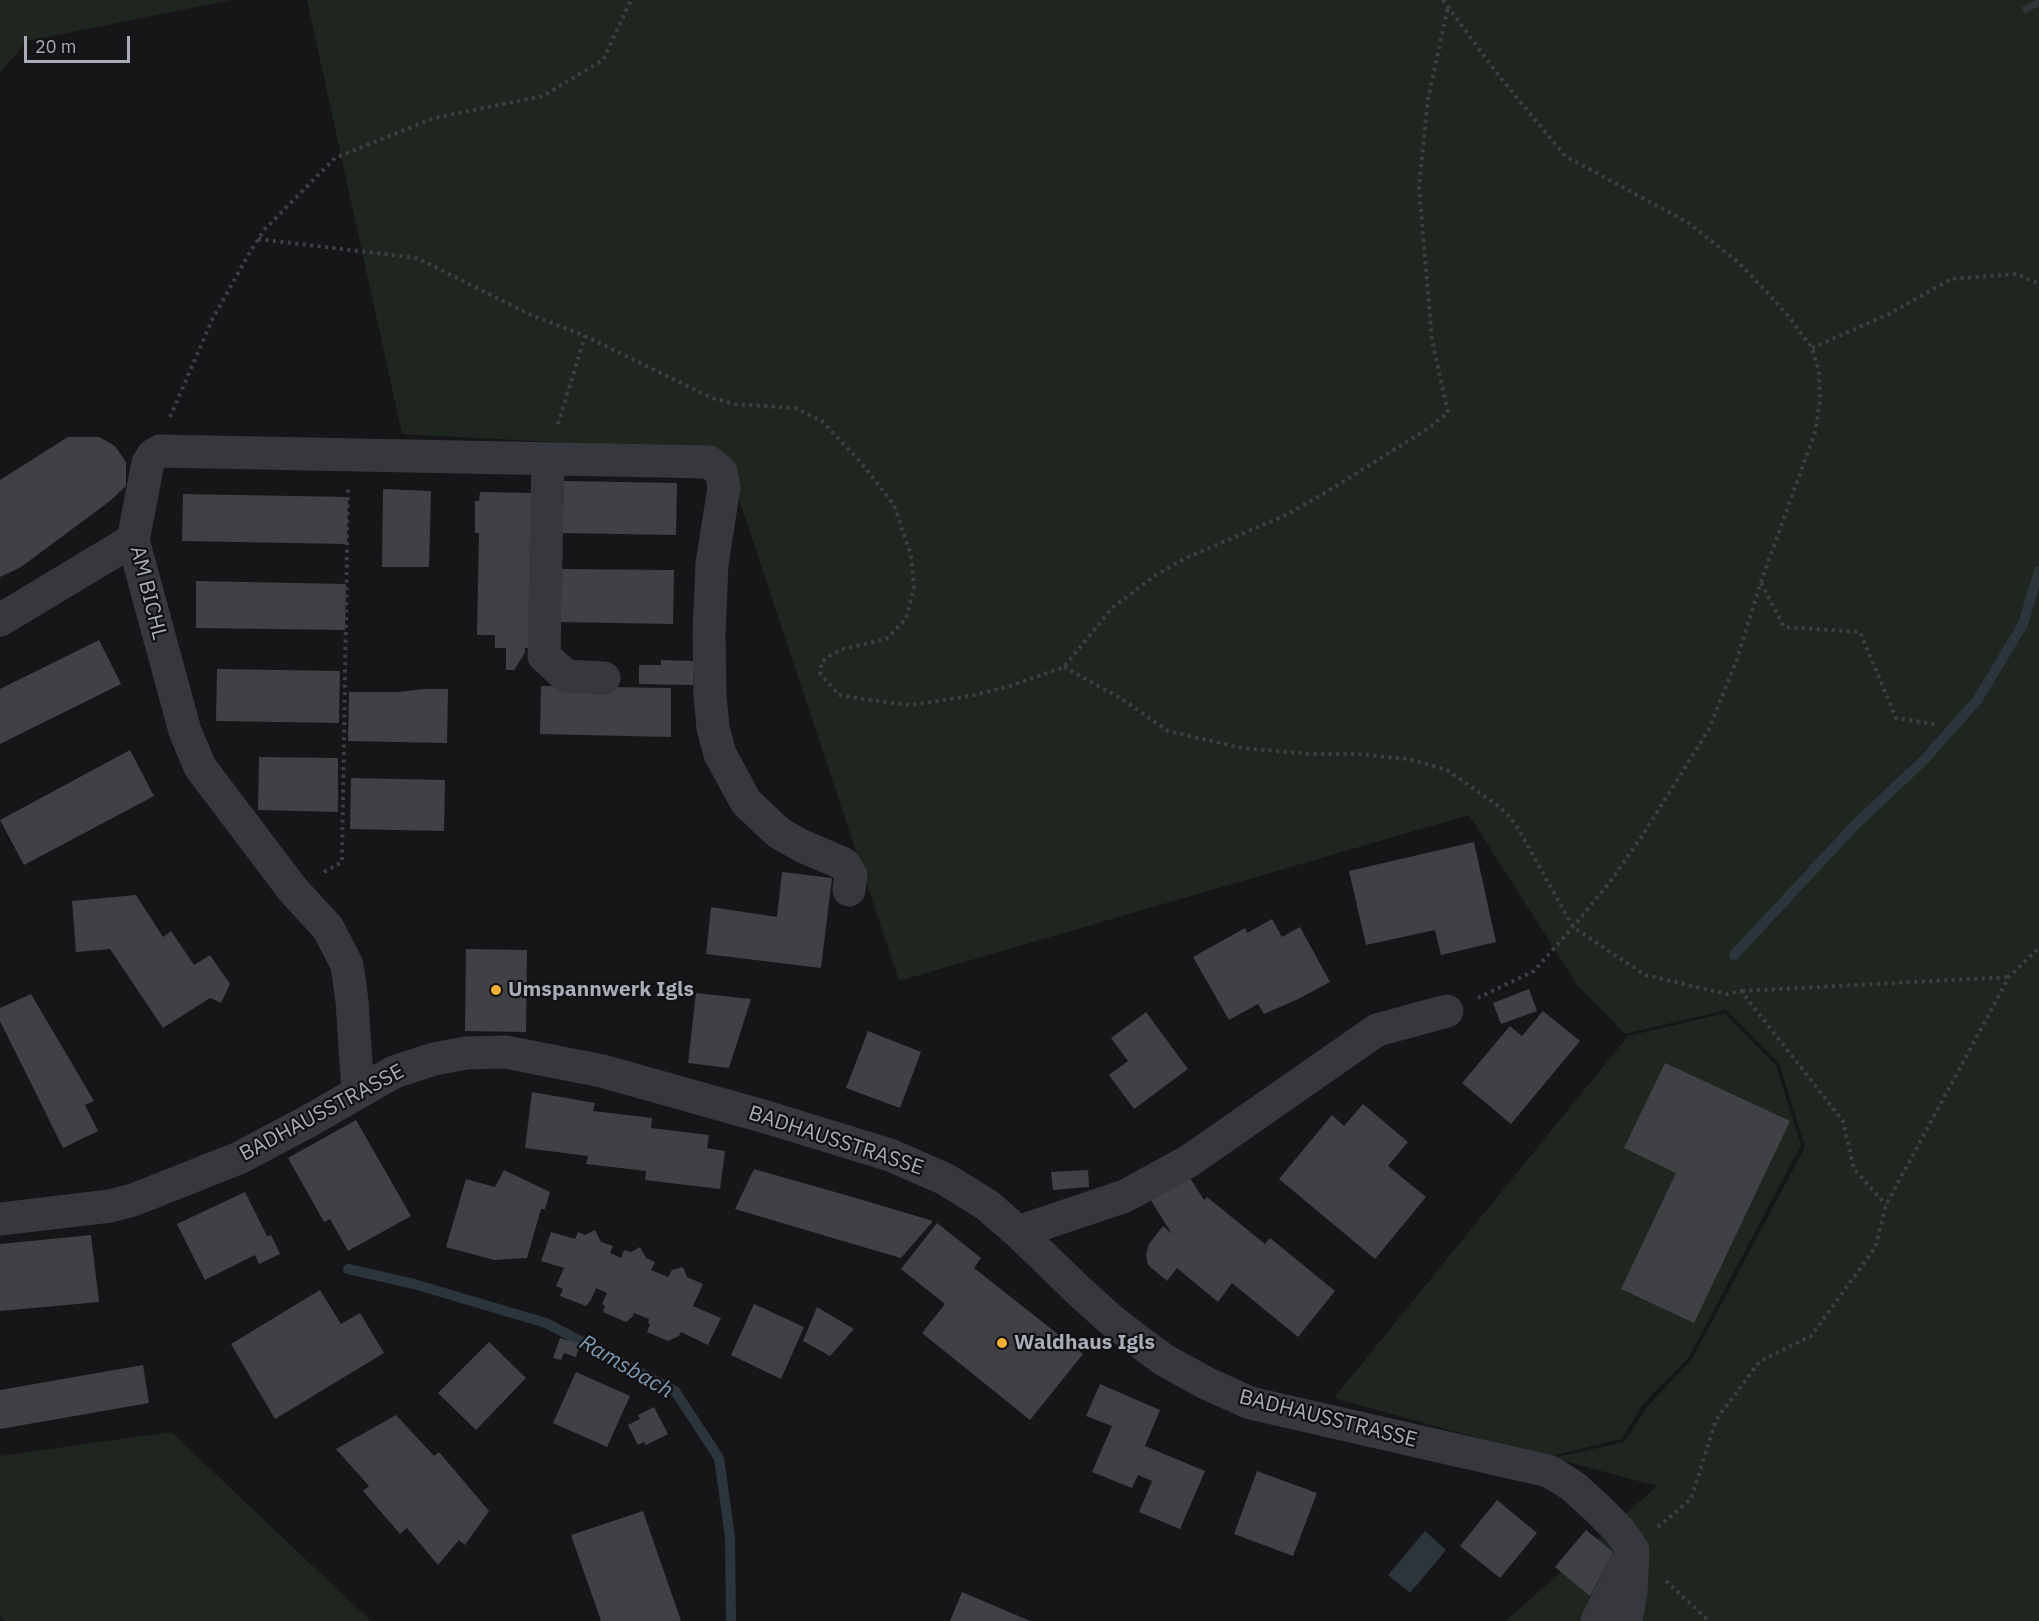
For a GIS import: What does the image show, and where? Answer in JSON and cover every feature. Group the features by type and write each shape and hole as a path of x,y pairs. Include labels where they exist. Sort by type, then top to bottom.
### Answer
{"street":[{"path":"153,455 160,451 170,450 709,462 720,472 724,486 712,564 709,633 710,696 713,728 720,754 746,802 779,833 802,846 844,864 850,875 849,890"},
{"name":"AM BICHL","path":"153,455 148,463 133,540 185,731 200,767 293,890 328,928 346,965 352,1001 358,1092"},
{"path":"548,459 544,656 566,676 604,678"},
{"path":"0,620 133,540"},
{"path":"1018,1232 1125,1196 1189,1161 1377,1030 1447,1011"},
{"name":"BADHAUSSTRASSE","path":"0,1219 110,1206 133,1200 239,1158 394,1072 414,1064 450,1055 486,1052 506,1052 554,1060 624,1077 890,1155 945,1179 987,1205 1110,1319 1164,1360 1206,1383 1250,1403 1548,1471 1574,1487 1599,1510 1619,1530 1633,1550"},
{"path":"1597,1621 1633,1550"},
{"path":"1626,1621 1631,1592 1633,1550"}],"path":[{"path":"153,455 212,320 258,239 264,230 335,158 434,118 543,96 603,60 631,0"},
{"path":"1443,0 1499,76 1565,156 1688,222 1711,239 1764,289 1790,318 1812,348 1819,372 1820,401 1815,432 1761,582 1736,662 1708,731 1610,882 1534,970 1496,991 1447,1011"},
{"path":"258,239 417,258 531,315 585,336 712,398 735,404 795,408 822,421 863,465 894,505 910,555 914,588 906,619 886,639 839,650 822,661 820,673 839,694 911,705 970,696 1010,686 1064,667 1112,608 1156,575 1186,558 1286,515 1424,431 1448,413 1432,340 1419,188 1428,99 1448,7"},
{"path":"1812,348 1889,314 1951,279 2017,274 2039,284"},
{"path":"548,459 585,336"},
{"path":"293,890 342,862 348,455"},
{"path":"1761,582 1784,627 1860,633 1896,718 1934,724"},
{"path":"1064,667 1122,699 1168,731 1242,748 1408,759 1447,770 1497,805 1511,818 1573,927 1645,975 1727,994 1741,991 2009,977"},
{"path":"1709,1621 1633,1550 1691,1499 1716,1420 1760,1361 1811,1336 1875,1248 1886,1205 2009,977 2039,948"},
{"path":"1741,991 1843,1121 1854,1168 1886,1205"}],"shaded area":[{"path":"0,0 231,0 27,41 0,73"},
{"path":"307,0 2039,0 2039,1621 1506,1621 1657,1486 1553,1458 1624,1442 1646,1408 1692,1359 1805,1147 1779,1063 1726,1010 1625,1034 1578,986 1469,815 899,981 723,451 402,434"},
{"path":"1725,1013 1776,1066 1801,1145 1689,1357 1642,1405 1622,1439 1547,1457 1334,1398 1628,1036"},
{"path":"171,1432 371,1621 5,1621 0,1616 0,1456"},
{"path":"1425,1531 1446,1550 1410,1593 1388,1575"}],"building":[{"path":"68,437 99,437 115,446 126,462 126,486 110,501 21,567 0,577 0,480"},
{"path":"564,481 677,483 676,535 562,533"},
{"path":"383,489 431,491 429,567 382,567"},
{"path":"480,492 534,493 531,648 525,648 525,653 514,670 506,670 506,648 495,648 495,635 477,635 479,533 475,533 475,501 479,501"},
{"path":"183,494 348,497 347,544 182,541"},
{"path":"559,569 674,570 673,624 558,622"},
{"path":"196,581 346,584 345,630 196,628"},
{"path":"99,640 121,684 0,744 0,689"},
{"path":"661,660 693,661 693,685 639,684 639,665 661,665"},
{"path":"217,669 340,671 339,723 216,721"},
{"path":"541,686 671,688 671,737 540,734"},
{"path":"448,689 447,743 348,741 349,692 398,692"},
{"path":"130,750 154,796 24,865 0,820"},
{"path":"259,757 338,758 338,812 258,810"},
{"path":"351,778 445,780 444,831 350,829"},
{"path":"1474,842 1496,942 1441,955 1435,930 1366,945 1349,871"},
{"path":"782,872 832,878 821,968 706,954 711,907 777,917"},
{"path":"136,895 163,937 171,931 194,965 210,955 230,984 221,1003 210,998 163,1028 110,949 76,952 72,901"},
{"path":"1272,919 1282,937 1300,927 1330,982 1264,1014 1258,1004 1229,1020 1193,957 1245,928 1247,933"},
{"name":"Umspannwerk Igls","path":"466,949 527,950 526,1032 465,1031"},
{"path":"1529,989 1537,1011 1501,1024 1493,1003"},
{"path":"696,993 751,999 729,1068 688,1063"},
{"path":"31,994 94,1101 85,1105 98,1131 63,1148 0,1021 0,1008"},
{"path":"1543,1011 1580,1041 1511,1124 1462,1083 1510,1026 1522,1036"},
{"path":"1146,1012 1188,1069 1134,1109 1109,1075 1128,1061 1111,1038"},
{"path":"868,1031 921,1052 900,1108 846,1088"},
{"path":"1665,1063 1790,1121 1694,1323 1621,1289 1676,1173 1624,1148"},
{"path":"532,1092 595,1103 593,1111 652,1118 651,1128 709,1135 707,1148 725,1151 720,1189 645,1180 646,1171 586,1164 588,1156 525,1148"},
{"path":"1363,1104 1408,1142 1388,1166 1426,1197 1375,1259 1279,1179 1332,1115 1344,1126"},
{"path":"356,1120 411,1216 348,1251 330,1219 324,1222 288,1158"},
{"path":"754,1169 933,1221 901,1258 735,1209"},
{"path":"504,1170 550,1192 545,1209 541,1209 527,1258 494,1260 446,1247 466,1179 495,1187"},
{"path":"1088,1170 1089,1187 1053,1190 1051,1172"},
{"path":"1188,1175 1204,1200 1207,1197 1265,1244 1270,1238 1335,1291 1298,1337 1232,1283 1218,1302 1177,1268 1167,1281 1148,1265 1146,1255 1149,1244 1163,1226 1172,1234 1150,1199"},
{"path":"245,1192 267,1236 271,1235 280,1254 259,1264 255,1255 205,1280 177,1224"},
{"name":"Waldhaus Igls","path":"937,1223 981,1258 974,1268 1083,1354 1030,1420 922,1333 945,1304 901,1269"},
{"path":"595,1230 601,1242 613,1246 610,1253 621,1258 624,1250 631,1252 640,1247 646,1258 655,1262 651,1270 668,1277 672,1270 683,1267 687,1277 703,1284 693,1306 721,1318 708,1345 681,1332 679,1336 668,1341 647,1332 649,1319 634,1313 626,1322 603,1312 605,1306 602,1304 607,1293 596,1288 586,1306 560,1296 563,1289 556,1286 564,1268 541,1261 551,1232 575,1239 578,1232 585,1235"},
{"path":"91,1235 99,1302 0,1311 0,1244"},
{"path":"320,1290 341,1324 360,1313 384,1353 275,1419 231,1344"},
{"path":"754,1304 804,1327 781,1379 731,1355"},
{"path":"817,1307 854,1329 830,1356 803,1341"},
{"path":"560,1338 580,1344 576,1357 564,1353 561,1360 553,1358"},
{"path":"489,1342 526,1378 476,1430 438,1393"},
{"path":"143,1365 149,1403 0,1429 0,1390"},
{"path":"576,1372 630,1396 607,1447 553,1423"},
{"path":"1100,1384 1160,1410 1145,1446 1205,1471 1180,1529 1139,1512 1152,1481 1138,1475 1132,1488 1092,1472 1112,1426 1086,1416"},
{"path":"654,1407 668,1434 646,1445 644,1442 638,1445 628,1425 640,1419 638,1415"},
{"path":"396,1415 434,1456 439,1452 489,1511 465,1545 459,1540 438,1565 407,1528 400,1534 363,1491 369,1486 336,1449"},
{"path":"1257,1471 1317,1493 1293,1556 1234,1534"},
{"path":"1497,1500 1537,1533 1500,1578 1460,1546"},
{"path":"643,1511 681,1621 601,1621 571,1535"},
{"path":"1586,1530 1613,1552 1590,1596 1555,1567"},
{"path":"962,1592 1030,1621 950,1621"}],"waterway":[{"path":"1734,955 1856,824 1924,760 1978,699 2023,624 2039,571"},
{"name":"Ramsbach","path":"348,1269 414,1284 546,1323 675,1391 719,1458 730,1537 731,1621"}],"tunnel":[{"path":"2036,0 2039,6"}],"place":[{"name":"Umspannwerk Igls","path":"496,990"},
{"name":"Waldhaus Igls","path":"1002,1343"}]}
